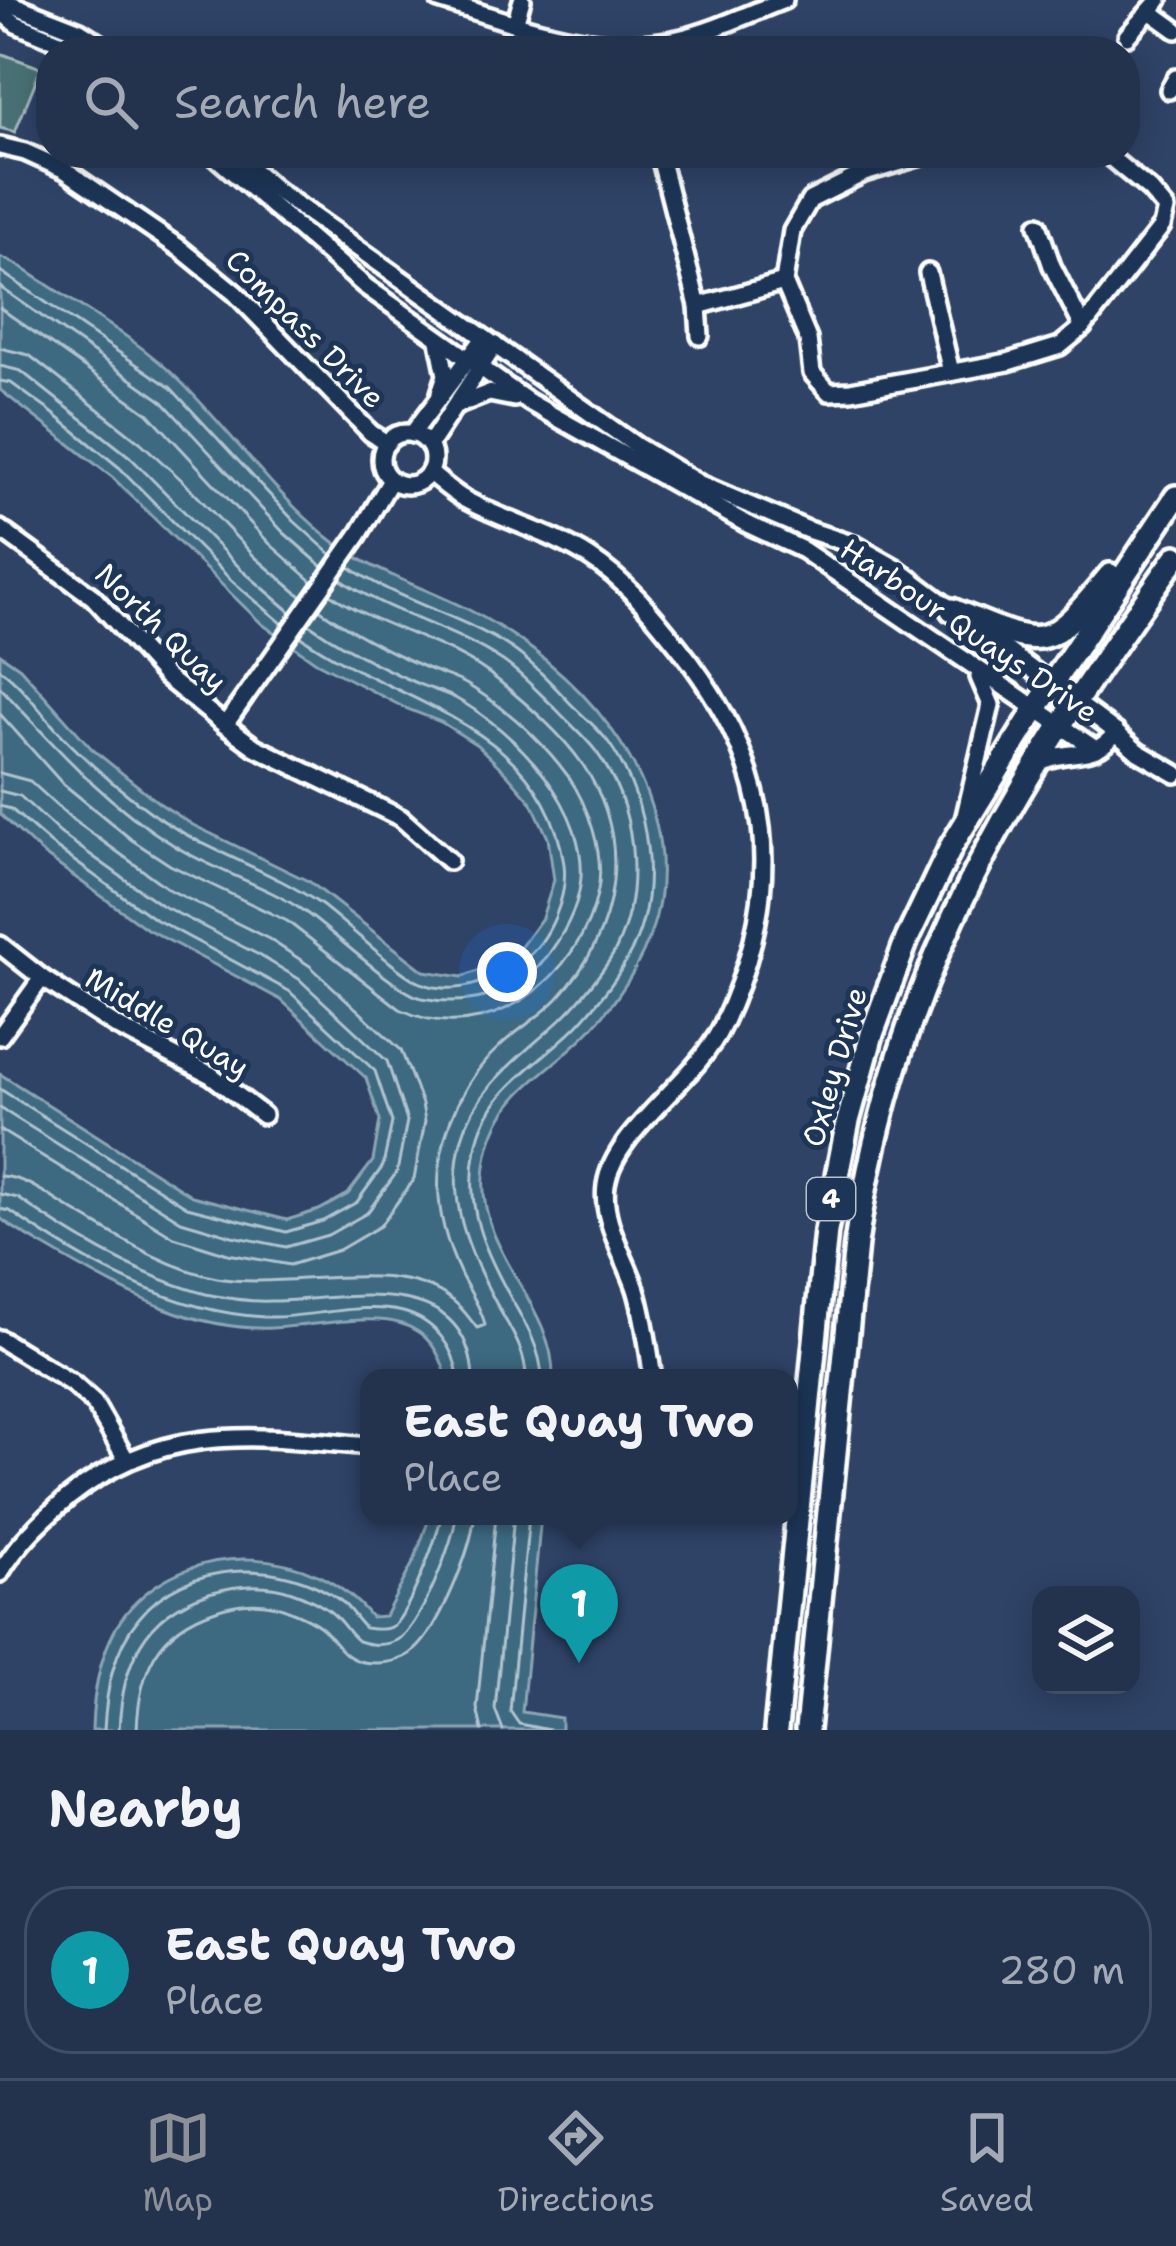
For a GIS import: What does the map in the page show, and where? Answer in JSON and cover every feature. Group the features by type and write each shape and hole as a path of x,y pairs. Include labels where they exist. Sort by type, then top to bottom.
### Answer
{"main road":[{"path":"952,610 1024,640 1054,635 1071,622 1176,496"},
{"name":"Oxley Drive","path":"798,1506 834,1184 858,1082 888,990 931,885 963,826 1176,496"},
{"name":"Oxley Drive","path":"807,1730 856,1244 879,1128 911,1017 971,875 1073,701 1176,557"},
{"name":"Oxley Drive","path":"776,1730 796,1525"}],"street":[{"path":"1,0 85,36"},
{"path":"50,0 58,21"},
{"path":"439,0 570,36"},
{"path":"515,24 522,0"},
{"path":"688,36 784,0"},
{"path":"1127,36 1155,6 1176,30"},
{"path":"0,11 8,24 40,36"},
{"name":"Compass Drive","path":"0,146 36,159"},
{"name":"Compass Drive","path":"60,168 181,249 235,292 370,433 387,443"},
{"name":"Harbour Quays Drive","path":"228,168 365,286 529,402 745,523 803,550 1094,748 1106,745 1116,732 896,568 857,546 700,484 638,448 250,168"},
{"path":"663,168 698,306 700,336"},
{"path":"880,168 810,200 792,231 784,282 808,339 812,373 829,392 1008,362 1060,346 1083,327 1162,226 1166,209 1123,168"},
{"path":"1038,225 1052,266 1083,327"},
{"path":"928,273 951,371"},
{"path":"698,306 784,282"},
{"path":"435,404 446,375 438,338"},
{"path":"429,445 489,342"},
{"path":"412,434 474,365"},
{"path":"453,407 489,393 529,402"},
{"path":"412,434 429,445 430,472 416,484 391,480 381,462 387,443 398,435 412,434"},
{"path":"430,472 463,499 558,538 634,592 712,688 741,743 759,798 764,860 745,973 720,1032 668,1098 622,1144 608,1175 608,1210 640,1307 651,1369"},
{"name":"North Quay","path":"224,725 391,480"},
{"name":"North Quay","path":"0,530 93,597 166,677 224,725 255,747 400,818 449,861"},
{"path":"963,826 991,705 974,669"},
{"path":"1116,732 1138,752 1176,774"},
{"path":"1034,766 1053,756 1083,755 1094,748"},
{"name":"Middle Quay","path":"0,945 42,979 116,1026 211,1075 262,1115"},
{"name":"Middle Quay","path":"0,1036 42,979"},
{"path":"0,1339 73,1384 94,1403 125,1459"},
{"path":"0,1574 12,1552 40,1521 125,1459 174,1443 221,1436 360,1445"}],"green space":[{"path":"0,53 36,66 36,80 15,132 0,128"}],"water":[{"path":"0,257 164,366 287,500 342,548 469,610 546,660 581,692 635,768 653,811 661,855 659,902 650,937 604,1014 508,1107 488,1148 484,1176 485,1204 493,1230 542,1327 552,1369 444,1369 426,1338 388,1321 272,1328 189,1317 112,1284 0,1218 0,1074 192,1196 287,1220 348,1194 373,1161 380,1120 366,1078 281,1000 147,929 43,854 0,814 0,654 20,668 92,749 159,803 193,825 310,882 424,971 462,977 520,948 542,918 554,880 548,838 532,803 477,745 441,722 316,662 262,624 112,477 0,390"},
{"path":"427,1525 540,1525 522,1712 561,1718 561,1730 92,1730 106,1649 131,1607 157,1584 187,1569 254,1559 287,1564 318,1576 347,1593 371,1617 385,1616"}],"place":[{"name":"East Quay Two","path":"579,1663"}]}
